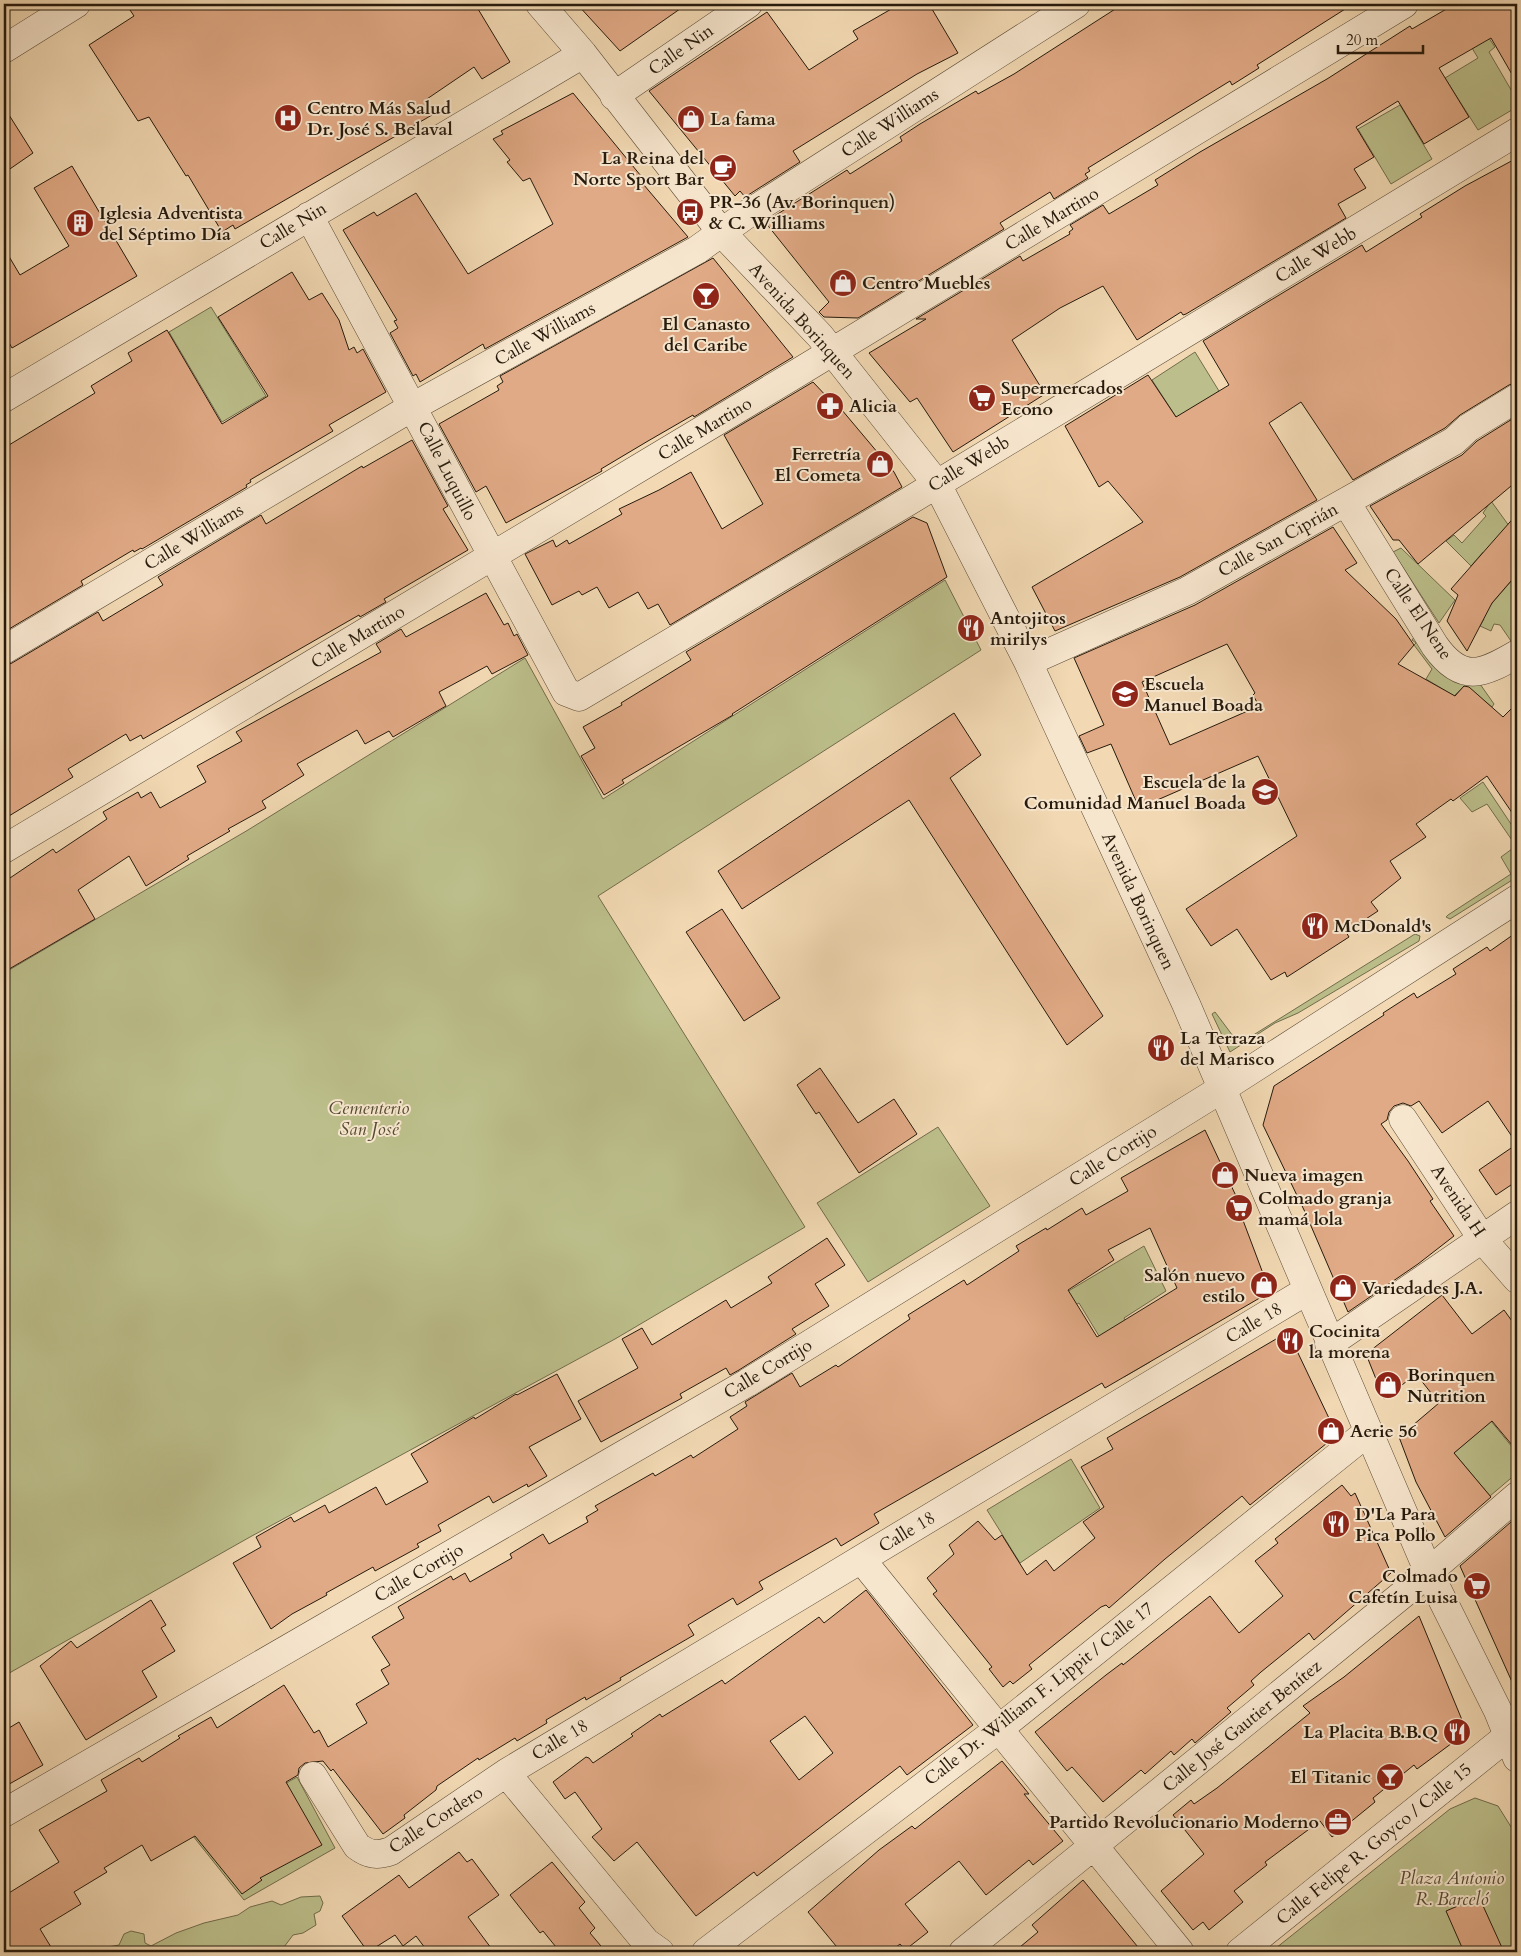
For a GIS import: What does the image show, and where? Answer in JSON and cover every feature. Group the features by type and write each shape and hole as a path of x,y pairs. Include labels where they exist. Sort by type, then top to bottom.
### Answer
{"street":[{"path":"4,49 76,4"},
{"name":"Avenida Borinquen","path":"540,4 583,54 722,233 833,352 937,484 1028,662 1182,995 1428,1573 1512,1732"},
{"name":"Calle Nin","path":"614,96 748,4"},
{"name":"Calle Williams","path":"4,650 414,406 698,250 1076,4"},
{"name":"Calle Martino","path":"4,848 833,352 1404,4"},
{"name":"Calle Nin","path":"4,398 583,54"},
{"name":"Calle Webb","path":"600,687 1517,132"},
{"name":"Calle Luquillo","path":"309,216 414,406 492,557 566,692 579,697 600,687"},
{"name":"Calle San Ciprián","path":"1028,662 1187,590 1454,441 1468,428 1517,398"},
{"name":"Calle El Nene","path":"1346,502 1435,646 1450,664 1470,672 1482,672 1517,654"},
{"name":"Calle Cortijo","path":"4,1813 747,1383 1223,1088 1517,899"},
{"name":"Avenida H","path":"1403,1120 1483,1240 1517,1279"},
{"path":"1329,1344 1517,1215"},
{"name":"Calle 18","path":"506,1773 1308,1290"},
{"name":"Calle Dr. William F. Lippit / Calle 17","path":"706,1952 1000,1728 1368,1432"},
{"name":"Calle José Gautier Benítez","path":"963,1952 1428,1573 1517,1496"},
{"path":"861,1560 1000,1728 1180,1952"},
{"name":"Calle Felipe R. Goyco / Calle 15","path":"1240,1952 1512,1732"},
{"path":"506,1773 646,1942 660,1952"},
{"name":"Calle Cordero","path":"313,1776 357,1846 367,1853 379,1855 392,1851 506,1773"}],"green space":[{"path":"1455,4 1466,4 1495,47 1489,52 1517,100 1517,107 1478,130 1445,78 1478,58 1448,8"},
{"path":"1400,105 1432,159 1391,184 1358,129"},
{"path":"211,307 266,396 222,422 169,332"},
{"path":"1195,352 1219,391 1180,423 1152,380"},
{"path":"1491,501 1515,534 1517,532 1517,637 1511,641 1500,625 1494,624 1491,631 1480,626 1484,619 1481,616 1513,579 1483,552 1471,566 1446,541 1454,535 1462,543 1486,516 1483,513"},
{"path":"1401,548 1455,600 1439,623 1393,552"},
{"name":"Cementerio San José","path":"945,580 981,650 598,896 805,1227 615,1339 250,1537 4,1676 4,973 248,830 525,658 603,799"},
{"path":"1415,636 1480,684 1494,704 1492,707 1464,686 1454,696 1426,679 1432,669 1414,645 1416,643 1412,640"},
{"path":"1483,782 1517,833 1517,877 1450,919 1446,917 1511,874 1501,857 1516,846 1487,804 1472,812 1460,798"},
{"path":"1415,934 1420,936 1419,941 1298,1013 1275,1023 1230,1052 1212,1014 1215,1012 1239,1044"},
{"path":"938,1127 990,1206 868,1282 817,1203"},
{"path":"1144,1246 1166,1291 1124,1318 1150,1362 1124,1377 1079,1303 1063,1311 1055,1299"},
{"path":"1491,1421 1517,1453 1517,1473 1490,1496 1454,1453"},
{"path":"1071,1459 1100,1508 1020,1563 987,1510"},
{"path":"297,1777 335,1848 244,1900 193,1836"},
{"name":"Plaza Antonio R. Barceló","path":"1475,1798 1498,1806 1513,1830 1517,1841 1517,1952 1271,1952 1450,1809"},
{"path":"320,1896 323,1903 320,1911 314,1914 316,1925 303,1933 293,1935 284,1947 271,1952 102,1952 108,1947 119,1945 124,1934 131,1931 144,1934 145,1943 151,1946 176,1933 204,1923 238,1915 250,1907 272,1901 281,1905 301,1897"}],"building":[{"name":"Centro Más Salud Dr. José S. Belaval","path":"126,4 475,4 510,62 482,79 474,67 424,101 432,115 235,229 233,225 222,232 188,175 186,176 149,117 138,121 89,45 134,16"},
{"path":"577,4 687,4 620,51"},
{"path":"900,4 929,4 958,53 917,74 793,151 800,162 745,197 740,191 735,196 649,91 767,12 809,70 858,39 853,31"},
{"path":"1123,4 1353,4 1257,65 1259,68 1232,85 1230,81 1088,168 1090,171 1085,174 1088,178 1054,199 1050,192 1000,223 1004,229 858,318 824,317 819,312 829,302 765,222 847,170 850,174 902,141 900,137 920,124 976,91 978,94 1014,74"},
{"path":"1455,4 1517,4 1517,83 1491,38 1439,68 1469,117 1424,144 1398,101 1356,127 1374,157 1354,169 1366,188 1338,204 1346,218 1186,314 1183,315 1181,312 1137,340 1103,286 1060,308 1012,340 1045,394 953,452 917,398 910,402 869,353 926,319 916,319 1020,256 1023,261 1070,234 1069,232 1073,229 1070,225 1103,205 1109,214 1158,185 1155,180 1200,152 1327,79 1410,26 1412,29"},
{"path":"573,93 641,176 638,178 688,237 485,349 483,344 420,382 416,374 413,376 390,333 398,328 394,321 397,320 343,230 374,212 377,216 416,193 468,274 553,224 530,178 523,181 507,162 510,160 493,139 503,134 501,131"},
{"path":"4,107 33,153 4,173"},
{"path":"1517,158 1517,382 1460,415 1445,428 1353,480 1301,402 1269,423 1317,500 1180,577 1055,631 1032,587 1143,522 1108,481 1099,487 1065,426 1148,375 1176,417 1229,385 1203,341 1362,245 1366,252 1422,217 1420,214 1465,186"},
{"path":"72,166 137,276 12,348 4,334 4,248 20,275 69,246 34,188"},
{"path":"713,258 793,357 694,417 693,415 601,469 602,471 506,523 486,486 476,492 439,424 499,390 497,386 503,382 500,376"},
{"path":"292,272 309,300 322,293 339,320 349,350 354,347 357,353 363,349 386,392 329,425 333,431 250,480 251,482 246,485 247,487 142,549 134,552 133,550 81,581 83,585 4,632 4,448 95,393 91,386 132,361 128,353 167,330 222,424 268,396 218,317"},
{"path":"813,382 829,399 831,397 894,472 902,487 670,625 658,604 648,609 638,592 609,608 597,587 582,595 579,591 552,605 525,554 553,540 556,547 567,540 569,544 622,514 619,509 691,472 722,529 763,504 724,435"},
{"path":"1517,416 1517,481 1418,564 1399,540 1393,540 1370,506 1462,455 1477,441"},
{"path":"412,440 448,506 443,509 468,550 384,599 386,602 360,617 359,615 143,739 141,735 130,741 126,734 68,769 73,777 4,819 4,666 98,612 103,621 163,585 158,577 261,515 266,524 362,466 363,468"},
{"path":"1517,514 1517,574 1492,603 1467,651 1447,621 1458,595 1451,589"},
{"path":"913,517 927,523 947,577 733,715 622,780 624,783 604,795 581,756 595,748 583,727 622,705 621,703 691,660 686,652"},
{"path":"1333,527 1357,563 1345,570 1396,619 1414,645 1398,664 1455,696 1464,686 1469,687 1503,717 1517,703 1517,820 1487,776 1453,801 1451,799 1416,824 1426,837 1390,861 1401,878 1371,902 1378,911 1346,932 1349,937 1287,977 1285,972 1271,980 1237,929 1211,946 1186,909 1297,836 1258,756 1139,808 1111,744 1087,753 1079,736 1104,725 1074,658 1195,605","holes":["1227,644 1255,693 1253,695 1259,706 1170,745 1142,682"]},
{"path":"486,593 504,625 508,623 514,636 517,634 528,655 492,674 487,666 439,692 446,706 393,737 389,731 365,744 357,730 297,764 304,775 262,801 266,808 228,829 230,831 187,856 189,859 146,886 129,856 78,890 95,919 4,972 4,882 53,849 56,853 107,819 103,812 138,792 141,798 151,792 160,808 206,782 197,766 242,741 236,732 381,652 376,644 401,629 406,637"},
{"path":"954,713 981,755 950,778 1103,1016 1067,1045 909,800 742,909 718,871"},
{"path":"722,909 780,998 744,1021 686,932"},
{"path":"1517,932 1517,1144 1488,1101 1442,1133 1419,1101 1411,1106 1403,1103 1394,1106 1389,1112 1387,1120 1381,1124 1433,1199 1430,1201 1454,1236 1418,1264 1348,1312 1305,1212 1263,1125 1274,1086 1384,1015 1383,1013 1414,993 1417,998 1456,974 1453,969 1487,947 1490,951"},
{"path":"820,1068 858,1123 894,1099 917,1134 859,1173 819,1112 816,1114 797,1085"},
{"path":"1205,1130 1244,1213 1241,1215 1270,1292 1105,1388 1102,1383 874,1514 879,1523 841,1546 836,1538 759,1582 763,1589 737,1605 733,1598 688,1625 694,1635 620,1678 621,1680 586,1700 585,1697 546,1720 547,1723 517,1741 515,1738 479,1760 478,1758 437,1786 436,1790 404,1815 405,1818 383,1834 333,1769 331,1771 323,1761 305,1763 299,1768 298,1775 286,1782 322,1845 260,1878 262,1880 242,1894 195,1836 151,1861 142,1845 104,1868 107,1872 74,1892 81,1904 40,1929 54,1952 4,1952 4,1896 59,1862 39,1830 107,1791 101,1780 139,1758 142,1762 180,1738 178,1736 211,1717 217,1728 284,1685 314,1733 319,1730 328,1747 367,1723 356,1704 389,1684 381,1670 390,1665 372,1637 404,1618 398,1607 451,1576 453,1580 465,1573 470,1582 512,1558 510,1554 543,1534 549,1544 588,1522 586,1517 598,1510 595,1506 653,1473 655,1476 691,1455 693,1458 738,1429 730,1417 747,1406 745,1402 792,1373 800,1387 836,1365 838,1367 910,1319 908,1315 964,1280 967,1285 1019,1251 1016,1246 1046,1228 1047,1230 1082,1208 1086,1215 1128,1191 1121,1178","holes":["1150,1228 1177,1288 1097,1337 1068,1290 1114,1260 1108,1250"]},
{"path":"1517,1144 1517,1181 1496,1195 1479,1170"},
{"path":"827,1238 845,1265 815,1284 829,1306 792,1329 796,1334 739,1370 730,1375 726,1368 680,1394 682,1398 601,1442 578,1401 638,1368 622,1339 642,1328 652,1345 726,1300 731,1308 772,1283 768,1277"},
{"path":"1442,1295 1472,1334 1504,1310 1517,1328 1517,1451 1492,1421 1454,1453 1491,1497 1445,1537 1416,1482 1399,1437 1439,1403 1416,1374 1384,1399 1366,1354"},
{"path":"1288,1332 1337,1435 1250,1505 1242,1496 1109,1608 1106,1605 1101,1607 1029,1665 1032,1669 1013,1684 1010,1681 1003,1687 989,1669 992,1667 933,1594 937,1591 927,1578 954,1554 949,1545 978,1521 995,1540 1002,1535 1027,1575 1046,1560 1054,1571 1095,1538 1083,1522 1104,1507 1081,1467 1113,1449 1107,1438"},
{"path":"557,1374 581,1419 529,1447 547,1476 528,1487 527,1484 493,1503 489,1496 438,1525 441,1531 417,1544 419,1547 375,1571 373,1567 326,1593 327,1595 292,1614 271,1629 233,1563 261,1547 256,1537 291,1517 294,1522 325,1505 329,1513 376,1487 386,1505 428,1482 411,1454 474,1417 475,1419 516,1394"},
{"path":"1342,1485 1351,1496 1355,1493 1391,1573 1314,1640 1309,1633 1261,1672 1251,1681 1254,1685 1227,1708 1231,1712 1195,1743 1192,1739 1174,1755 1171,1751 1145,1774 1141,1770 1103,1802 1072,1767 1067,1771 1035,1732 1210,1596 1239,1633 1283,1596 1255,1561 1278,1543 1275,1539"},
{"path":"1511,1522 1517,1530 1517,1693 1460,1566"},
{"path":"866,1590 973,1725 907,1775 900,1766 757,1876 754,1872 696,1916 637,1842 614,1861 592,1837 602,1829 575,1792 565,1799 553,1782 586,1757 593,1763 633,1736 631,1734 660,1714 662,1717 722,1680 725,1684 819,1617 824,1623","holes":["805,1716 833,1753 799,1780 770,1741"]},
{"path":"151,1600 166,1625 161,1628 175,1651 142,1671 157,1697 86,1740 40,1666 71,1641 77,1648"},
{"path":"1419,1616 1467,1732 1417,1769 1414,1765 1373,1798 1375,1802 1332,1837 1320,1821 1265,1862 1267,1865 1234,1891 1243,1902 1209,1930 1203,1922 1193,1930 1161,1891 1204,1854 1173,1815 1191,1800 1194,1804 1217,1788 1267,1748 1310,1713 1303,1706 1344,1677"},
{"path":"19,1722 43,1765 4,1787 4,1731"},
{"path":"1002,1761 1029,1794 1024,1794 1063,1841 1033,1865 1029,1860 986,1895 959,1861 905,1904 928,1932 905,1950 900,1944 890,1952 841,1952 808,1912 879,1850 912,1826 915,1829"},
{"path":"459,1852 467,1862 472,1859 499,1895 468,1917 494,1952 428,1952 416,1936 403,1946 395,1935 368,1952 342,1916 399,1875 409,1888"},
{"path":"552,1862 585,1902 579,1908 595,1928 590,1933 606,1952 560,1952 543,1931 540,1933 510,1895"},
{"path":"1083,1880 1142,1952 1014,1952 1038,1932 1032,1925"},
{"path":"1479,1897 1504,1952 1464,1952 1446,1911"}],"place":[{"name":"Centro Más Salud Dr. José S. Belaval","path":"288,118"},
{"name":"La fama","path":"691,119"},
{"name":"La Reina del Norte Sport Bar","path":"723,168"},
{"name":"PR-36 (Av. Borinquen) & C. Williams","path":"690,212"},
{"name":"Iglesia Adventista del Séptimo Día","path":"80,223"},
{"name":"Centro Muebles","path":"843,283"},
{"name":"El Canasto del Caribe","path":"706,296"},
{"name":"Supermercados Econo","path":"982,398"},
{"name":"Alicia","path":"830,406"},
{"name":"Ferretría El Cometa","path":"880,464"},
{"name":"Antojitos mirilys","path":"971,628"},
{"name":"Escuela Manuel Boada","path":"1125,694"},
{"name":"Escuela de la Comunidad Manuel Boada","path":"1265,792"},
{"name":"McDonald's","path":"1315,926"},
{"name":"La Terraza del Marisco","path":"1161,1048"},
{"name":"Nueva imagen","path":"1225,1175"},
{"name":"Colmado granja mamá lola","path":"1239,1208"},
{"name":"Salón nuevo estilo","path":"1264,1285"},
{"name":"Variedades J.A.","path":"1343,1288"},
{"name":"Cocinita la morena","path":"1290,1341"},
{"name":"Borinquen Nutrition","path":"1388,1385"},
{"name":"Aerie 56","path":"1331,1431"},
{"name":"D'La Para Pica Pollo","path":"1336,1524"},
{"name":"Colmado Cafetín Luisa","path":"1477,1586"},
{"name":"La Placita B.B.Q","path":"1457,1732"},
{"name":"El Titanic","path":"1390,1777"},
{"name":"Partido Revolucionario Moderno","path":"1338,1822"}]}
